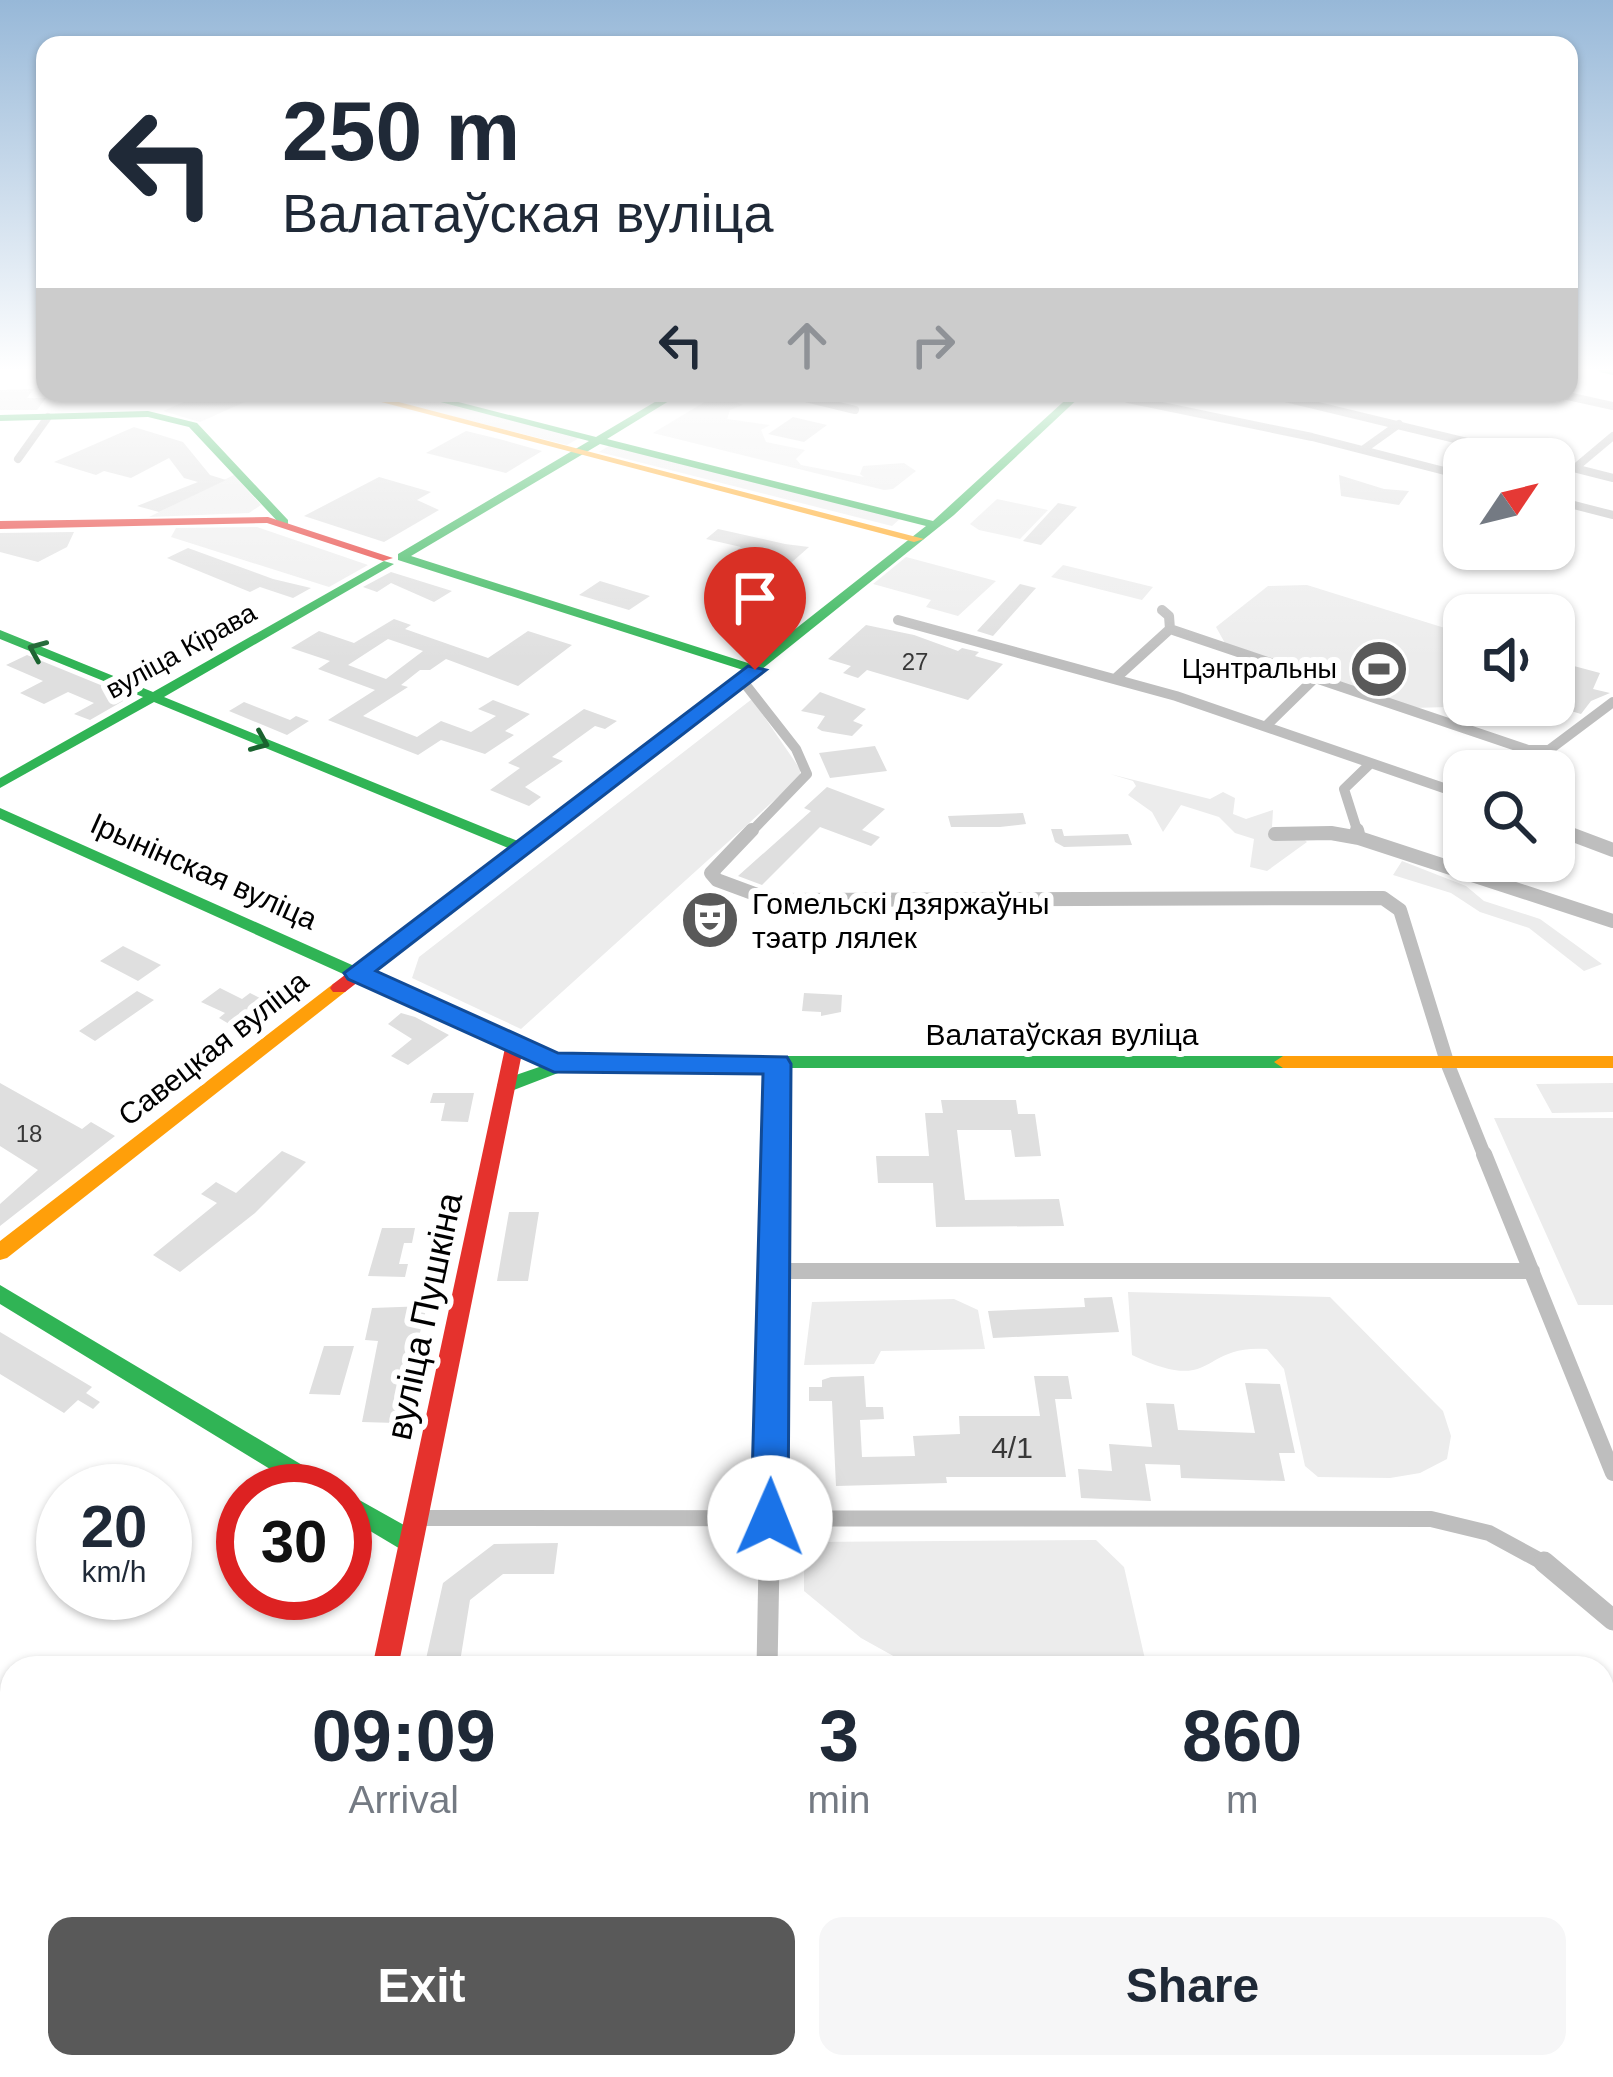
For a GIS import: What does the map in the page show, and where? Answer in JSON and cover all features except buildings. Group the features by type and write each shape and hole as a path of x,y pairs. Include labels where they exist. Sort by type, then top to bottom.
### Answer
{"street":[{"path":"230,467 276,520"},
{"name":"вуліца Кірава","path":"0,784 553,467"},
{"path":"677,467 900,523 935,525"},
{"name":"Савецкая вуліца","path":"0,1252 519,847 750,681 998,467"},
{"path":"1575,468 1613,478"},
{"path":"1575,505 1613,515"},
{"path":"0,525 276,520 726,667 750,681 796,749 807,774 711,869 717,880 771,901 1383,898 1400,910 1448,1065 1613,1473"},
{"path":"900,523 918,538"},
{"path":"1116,678 1167,632 1168,616 1162,610"},
{"path":"898,620 1116,678 1268,725 1443,788"},
{"path":"1167,632 1528,750 1549,750 1613,702"},
{"path":"0,634 519,847"},
{"path":"1268,725 1314,679"},
{"path":"1359,838 1344,790 1371,763"},
{"name":"Ірынінская вуліца","path":"0,813 514,1048"},
{"path":"1275,834 1331,833 1359,838 1613,921"},
{"path":"1575,836 1613,850"},
{"name":"Валатаўская вуліца","path":"514,1048 571,1064 1613,1062"},
{"name":"вуліца Пушкіна","path":"387,1656 514,1048"},
{"path":"506,1086 532,1073 571,1064"},
{"path":"766,1656 777,1064"},
{"path":"774,1271 1532,1271"},
{"path":"0,1293 282,1464"},
{"path":"416,1518 1431,1519 1499,1533 1532,1552 1613,1620"},
{"path":"372,1519 411,1542"}],"shaded area":[{"path":"658,467 703,467 902,517 892,526"},
{"path":"790,467 864,477 863,467 916,471 893,489"},
{"path":"234,475 261,505 249,513 149,517"},
{"path":"997,499 1048,510 1020,539 970,524"},
{"path":"257,527 368,565 329,587 171,537 176,528"},
{"path":"906,557 996,581 958,616 926,607 931,600 873,584"},
{"path":"1063,565 1153,587 1142,600 1051,577"},
{"name":"Цэнтральны","path":"1307,585 1443,627 1443,707 1411,708 1226,645 1216,627 1268,586"},
{"path":"752,699 800,769 800,777 521,1029 412,978 419,957"},
{"path":"1110,774 1210,799 1223,792 1235,798 1233,814 1246,819 1273,810 1272,827 1291,827 1307,842 1267,871 1250,867 1254,839 1235,833 1219,817 1181,805 1163,832 1152,812 1128,795 1136,786 1133,781"},
{"path":"1402,861 1443,877 1443,882 1466,886 1484,901 1540,919 1602,964 1584,971 1529,928 1480,912 1451,893 1393,875"},
{"path":"1613,1083 1613,1112 1552,1113 1536,1084"},
{"path":"1494,1118 1613,1118 1613,1305 1578,1305"},
{"path":"1128,1292 1330,1297 1443,1411 1451,1436 1447,1459 1420,1473 1390,1478 1318,1477 1305,1466 1284,1369 1267,1349 1229,1354 1206,1366 1179,1371 1132,1355"},
{"path":"954,1299 978,1310 985,1349 881,1351 874,1364 804,1365 812,1302"},
{"path":"1096,1540 1124,1567 1144,1656 893,1656 861,1638 804,1591 804,1542"}],"traffic: fast":[{"path":"232,467 284,522"},
{"path":"402,557 553,467"},
{"path":"704,467 935,525"},
{"path":"727,690 950,513 1000,467"},
{"path":"404,558 756,670"},
{"path":"0,784 388,564"},
{"path":"0,634 519,847"},
{"path":"0,813 554,1062 1283,1062"},
{"path":"506,1086 563,1066"},
{"path":"0,1293 282,1464"},
{"path":"372,1519 411,1542"}],"traffic: slow":[{"path":"639,467 918,539"},
{"path":"0,1252 339,988"},
{"path":"1283,1062 1613,1062"}],"traffic: jam":[{"path":"0,525 268,520 387,558"},
{"path":"339,988 727,690"},
{"path":"387,1656 514,1048"}],"place":[{"name":"Цэнтральны","path":"1379,669"},
{"name":"Гомельскі дзяржаўны тэатр лялек","path":"710,920"}],"route":[{"path":"755,670 357,973 554,1063 777,1064 770,1518"}]}
